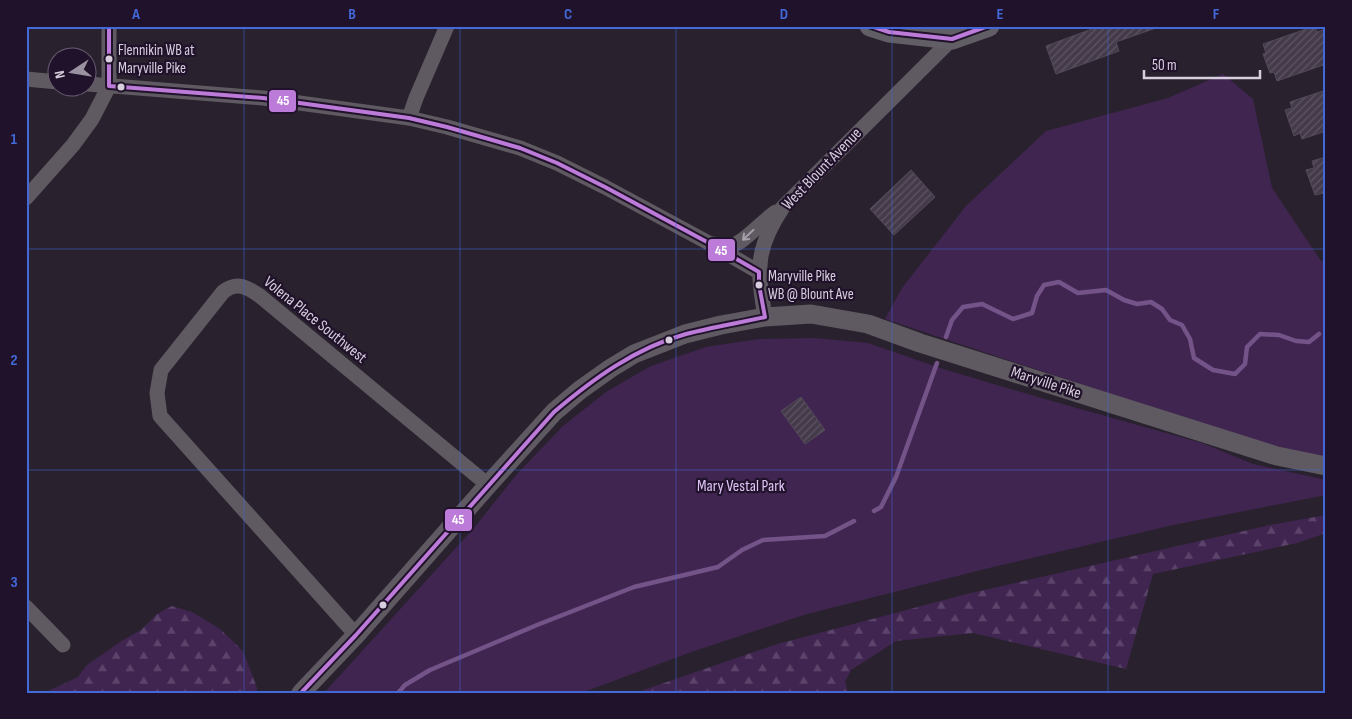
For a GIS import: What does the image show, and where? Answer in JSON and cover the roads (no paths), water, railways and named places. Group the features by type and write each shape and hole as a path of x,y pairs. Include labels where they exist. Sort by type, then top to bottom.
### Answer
{"main road":[{"path":"870,26 890,32 952,39 989,26"}],"street":[{"path":"26,198 73,145 92,119 109,86 109,26"},
{"path":"409,118 447,26"},
{"name":"West Blount Avenue","path":"765,317 759,284 760,258 772,224 783,207 952,39"},
{"path":"26,79 48,81"},
{"path":"98,85 263,98 409,118 448,127 520,148 557,163 707,242 759,272"},
{"path":"707,242 723,246 736,245 764,220 783,207"},
{"name":"Volena Place Southwest","path":"356,635 160,416 158,392 160,370 223,292 230,287 242,286 249,288 260,296 488,485"},
{"name":"Maryville Pike","path":"765,317 811,314 868,324 920,343 1268,453 1326,466"},
{"path":"301,693 356,635 554,412 580,390 634,354 685,334 765,317"},
{"path":"26,608 63,645"}],"waterway":[{"path":"946,337 952,320 963,307 982,304 1013,319 1032,313 1037,296 1044,285 1059,282 1078,293 1106,290 1124,300 1137,304 1151,302 1162,309 1170,320 1182,325 1190,339 1194,358 1213,370 1235,374 1245,364 1247,347 1260,334 1279,335 1296,341 1309,342 1319,334"},
{"path":"1325,314 1326,310"},
{"path":"874,511 881,507 896,477 937,363"},
{"path":"398,693 405,685 430,670 634,587 718,567 742,550 763,540 825,536 854,521"}],"place":[{"name":"Flennikin WB at Maryville Pike","path":"109,59"},
{"name":"Maryville Pike WB @ Blount Ave","path":"759,285"}],"park label":[{"name":"Mary Vestal Park","path":"741,486"}]}
